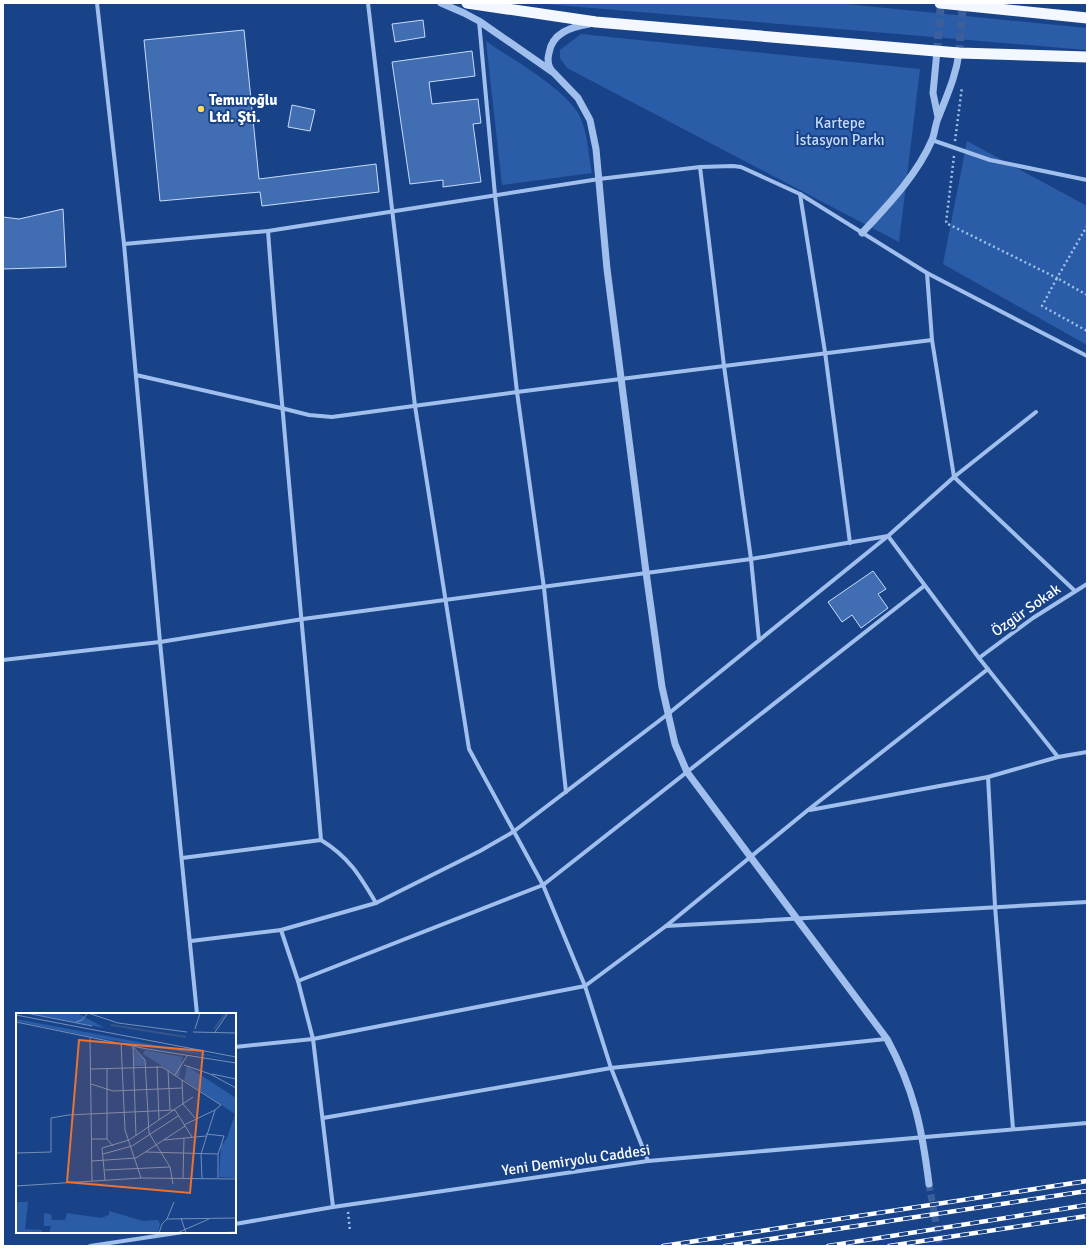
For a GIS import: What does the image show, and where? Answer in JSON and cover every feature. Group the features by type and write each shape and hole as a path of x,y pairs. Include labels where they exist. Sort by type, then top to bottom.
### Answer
{"highway":[{"path":"467,3 596,22 959,53 1087,57"},
{"path":"940,3 1087,18"}],"street":[{"path":"97,3 124,244 160,642 191,941 197,1013"},
{"path":"368,3 391,212 415,406 468,749 543,885 585,986 611,1068 648,1161"},
{"path":"441,3 479,21 554,73"},
{"path":"479,21 495,195 517,392 544,588 566,792"},
{"path":"596,22 565,30 554,40 548,58 549,67 578,98 585,108 593,134 599,179 607,269 646,572 662,687 675,744 687,772 749,858 870,1013 887,1039 907,1079 923,1138 929,1184"},
{"path":"937,51 933,93 938,118"},
{"path":"862,232 891,202 921,160 932,140 938,118 948,97 959,53"},
{"path":"932,140 990,160 1087,180"},
{"path":"124,244 268,231 599,179 700,167 741,167 800,194 927,273 1087,356"},
{"path":"700,167 724,366 751,559 759,640"},
{"path":"800,194 825,352 850,543"},
{"path":"268,231 281,408 303,619 321,840"},
{"path":"927,273 932,340 954,477 1075,591"},
{"path":"136,375 309,415 332,417 621,378 932,340"},
{"path":"191,941 281,930 376,903 480,851 514,832 668,714 888,536 954,477 1036,412"},
{"path":"3,660 160,642 303,619 544,588 646,572 751,559 888,536"},
{"path":"888,536 979,658 1058,757"},
{"name":"Özgür Sokak","path":"979,658 1033,618 1087,584"},
{"path":"298,981 543,885 924,586"},
{"path":"236,1047 313,1039 585,986 666,926 808,810 988,669"},
{"path":"808,810 988,777 1058,757 1087,752"},
{"path":"988,777 995,906 1014,1128"},
{"path":"182,858 321,840 342,854 352,864 376,903"},
{"path":"666,926 995,906 1087,902"},
{"path":"281,930 298,981 313,1039 333,1207"},
{"path":"323,1118 611,1068 887,1039"},
{"name":"Yeni Demiryolu Caddesi","path":"236,1224 333,1207 648,1161 923,1138 1014,1128 1087,1123"},
{"path":"90,1246 176,1233"}],"path":[{"path":"963,79 946,223 1057,278 1087,295"},
{"path":"1087,226 1042,306 1087,331"},
{"path":"347,1206 350,1231"}],"green space":[{"path":"533,3 836,3 1087,28 1087,50"},
{"name":"Kartepe İstasyon Parkı","path":"581,34 920,69 899,242 567,68 560,58 560,50"},
{"path":"486,41 549,83 570,103 578,113 584,127 592,173 502,185"},
{"path":"967,141 1087,206 1087,345 943,264"}],"building":[{"path":"423,20 425,37 395,42 392,24"},
{"name":"Temuroğlu Ltd. Şti.","path":"244,30 259,179 376,164 379,192 262,206 260,192 160,201 144,40"},
{"path":"472,51 475,76 429,82 432,104 478,99 481,123 473,124 481,182 443,187 443,180 410,184 392,62"},
{"path":"292,105 315,110 310,131 288,127"},
{"path":"63,209 66,267 3,269 3,217 19,219"},
{"path":"873,571 886,589 878,594 888,608 861,628 852,615 842,622 828,602"}],"tunnel":[{"path":"937,51 941,3"},
{"path":"959,53 963,3"},
{"path":"929,1184 940,1246"}],"railway":[{"path":"663,1246 1087,1181"},
{"path":"725,1246 1087,1191"},
{"path":"828,1246 1087,1205"},
{"path":"889,1246 1087,1216"}],"place":[{"name":"Temuroğlu Ltd. Şti.","path":"201,109"}]}
